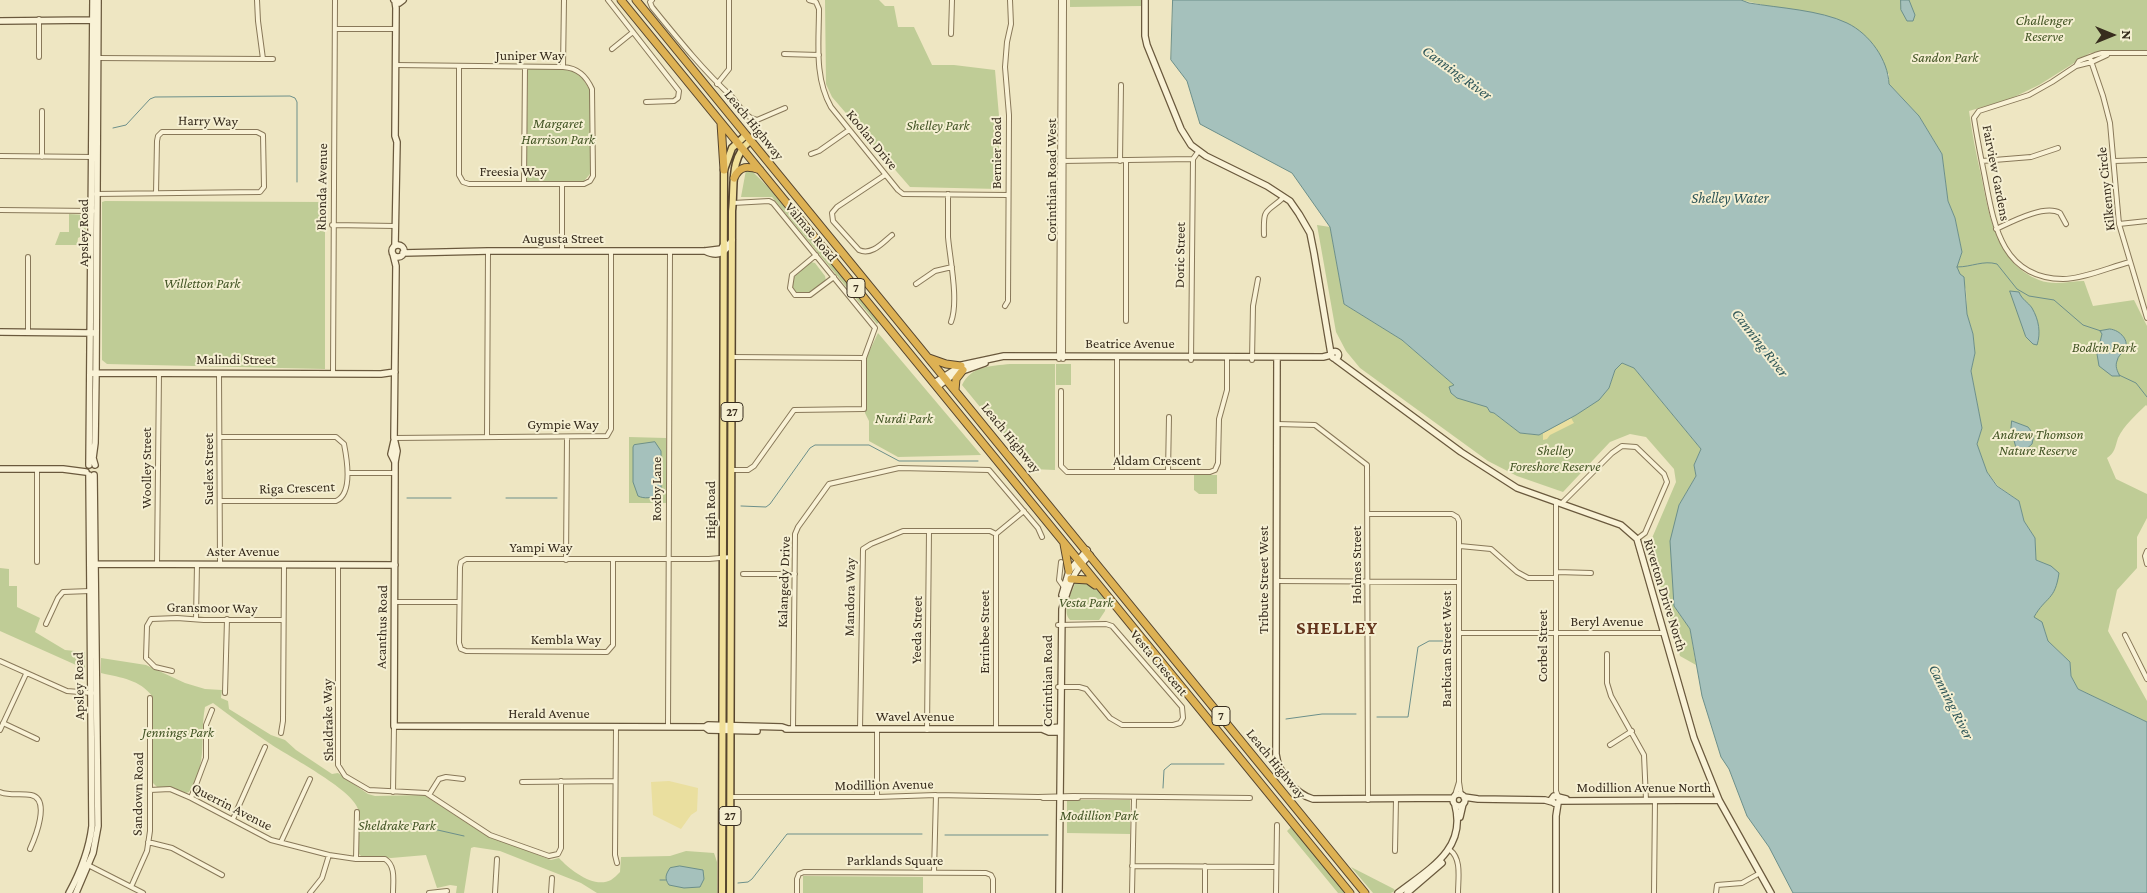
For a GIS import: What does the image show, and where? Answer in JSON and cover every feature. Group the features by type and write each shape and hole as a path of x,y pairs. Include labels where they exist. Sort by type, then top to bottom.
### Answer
{"highway":[{"name":"Leach Highway","path":"621,0 1350,893"},
{"name":"Leach Highway","path":"636,0 1365,893"},
{"name":"27","path":"721,122 724,139 724,170"},
{"path":"734,178 737,171 744,167 760,170"},
{"path":"929,358 962,368 956,379 956,390"},
{"path":"1063,542 1069,571"},
{"path":"1071,579 1088,580 1107,595"}],"main road":[{"name":"High Road","path":"730,893 730,728 724,357 725,261 721,253 725,244 724,170 729,152 748,138"},
{"name":"High Road","path":"722,893 723,728 727,559 732,470 732,238 734,178 739,145"}],"street":[{"name":"Apsley Road","path":"76,893 87,864 92,826 94,693 90,469 94,333 95,20 92,0"},
{"name":"Apsley Road","path":"95,20 98,0"},
{"path":"257,0 263,59"},
{"name":"Rhonda Avenue","path":"332,373 335,0"},
{"path":"563,67 564,0"},
{"path":"608,0 679,91 678,98 674,101 646,102"},
{"path":"716,84 729,69 729,0"},
{"name":"Koolan Drive","path":"809,0 816,1 819,8 819,73 824,96 885,175 903,194 1008,195"},
{"path":"952,0 952,34"},
{"name":"Bernier Road","path":"1005,306 1008,301 1009,115 1005,67 1011,24 1010,0"},
{"name":"Corinthian Road West","path":"1061,358 1062,0"},
{"name":"Riverton Drive North","path":"1145,0 1145,36 1152,60 1181,129 1191,145 1198,152 1267,186 1284,197 1299,214 1310,233 1330,345 1334,356 1342,364 1480,465 1517,488 1621,525 1637,539 1694,738 1719,800 1771,893"},
{"name":"Acanthus Road","path":"396,266 401,249 396,228 395,159 393,150 395,136 397,2"},
{"path":"651,2 716,84 733,98 746,115 754,120 760,120 785,108"},
{"path":"39,19 39,57"},
{"path":"0,21 39,19 95,20"},
{"path":"335,30 396,29"},
{"path":"612,49 633,32"},
{"path":"2091,60 2102,53 2107,55 2147,53"},
{"path":"784,54 819,55"},
{"path":"95,58 273,59"},
{"name":"Fairview Gardens","path":"2091,60 2080,60 2076,66 2029,95 1980,110 1974,120 1996,229 2006,248 2017,262 2026,269 2042,276 2070,278 2130,262"},
{"name":"Kilkenny Circle","path":"2091,60 2108,114 2119,224 2147,318"},
{"name":"Juniper Way","path":"395,65 572,67 579,71 588,80 592,90 592,176 590,181"},
{"name":"Freesia Way","path":"459,67 460,179 469,184 584,184 590,181"},
{"path":"524,183 525,67"},
{"path":"1120,85 1120,161"},
{"path":"42,111 42,157"},
{"path":"811,154 819,152 850,130"},
{"name":"Harry Way","path":"162,132 257,132 262,134 264,140 264,187 257,193 156,193 157,141 162,132"},
{"path":"1982,161 2031,157 2058,148"},
{"path":"1062,161 1193,159 1198,152"},
{"path":"0,156 94,157"},
{"name":"Doric Street","path":"1190,358 1193,159"},
{"path":"2114,161 2147,160"},
{"path":"1126,161 1126,321"},
{"path":"885,175 837,207 832,216 833,221 859,250 864,252 871,252 892,234"},
{"path":"562,184 562,251"},
{"path":"94,194 156,193"},
{"path":"948,194 948,237 952,267 953,307 951,322"},
{"path":"1264,235 1265,213 1267,209 1284,197"},
{"name":"Valmae Road","path":"733,203 771,202 816,255 875,328 864,358"},
{"path":"0,210 94,211"},
{"path":"1996,229 2023,216 2050,210 2060,213 2066,224"},
{"path":"2119,224 2147,221"},
{"path":"332,225 396,228"},
{"path":"721,253 732,238"},
{"name":"Augusta Street","path":"401,249 420,252 670,252 722,249 725,244"},
{"name":"Acanthus Road","path":"393,792 395,462 391,454 394,439 396,266 392,249 401,249"},
{"path":"393,254 401,249"},
{"path":"488,251 488,436"},
{"name":"Augusta Street","path":"705,251 721,253"},
{"name":"Gympie Way","path":"394,439 488,436 607,436 611,429 611,252"},
{"name":"Roxby Lane","path":"668,726 670,631 668,558 670,252"},
{"path":"816,255 792,275 790,288 795,295 810,296 834,277"},
{"path":"28,257 28,333"},
{"path":"916,284 935,271 952,267"},
{"path":"1252,358 1253,306 1258,279"},
{"path":"0,332 94,333"},
{"name":"Beatrice Avenue","path":"935,385 962,368 1006,359 1277,359 1334,356"},
{"path":"724,357 864,358 864,409 794,410 754,466 748,470 732,470"},
{"path":"1117,358 1117,472"},
{"name":"Aldam Crescent","path":"1061,391 1061,466 1067,472 1210,472 1215,470 1218,463 1220,414 1227,390 1228,359"},
{"name":"Tribute Street West","path":"1277,359 1276,757 1285,775 1302,794"},
{"name":"Malindi Street","path":"93,373 395,374"},
{"name":"Woolley Street","path":"157,564 159,373"},
{"name":"Suelex Street","path":"219,373 220,564"},
{"path":"1168,472 1169,416"},
{"name":"Holmes Street","path":"1277,424 1315,425 1366,463 1368,514 1368,800"},
{"name":"Riga Crescent","path":"220,437 336,437 342,440 344,444 348,472 344,495 336,501 220,501"},
{"path":"566,560 567,437"},
{"path":"1559,502 1612,453 1622,446 1636,447 1664,474 1667,482 1645,533 1637,539"},
{"name":"Kalangedy Drive","path":"790,729 796,530 824,488 834,482 899,468 983,468 993,473 1038,528 1042,537"},
{"path":"0,469 90,469"},
{"path":"37,469 37,562"},
{"path":"348,472 394,473"},
{"name":"Corbel Street","path":"1556,893 1555,633 1559,502"},
{"path":"996,534 1024,511"},
{"name":"Barbican Street West","path":"1368,514 1452,514 1457,517 1460,546 1459,800"},
{"name":"Mandora Way","path":"860,729 863,549 904,531 990,531 996,534"},
{"name":"Yeeda Street","path":"927,730 930,531"},
{"name":"Errinbee Street","path":"996,534 996,729"},
{"path":"1460,546 1491,550 1517,572 1528,578 1556,578"},
{"path":"2147,551 2145,556 2147,564"},
{"name":"Corinthian Road","path":"1059,893 1059,625 1064,587 1069,571 1088,553"},
{"name":"Yampi Way","path":"461,649 459,643 460,567 466,559 727,559"},
{"name":"Kembla Way","path":"461,649 466,652 607,652 614,645 614,560"},
{"name":"Corinthian Road","path":"1059,625 1071,579 1079,561"},
{"name":"Corinthian Road","path":"1061,562 1059,580 1064,587"},
{"name":"Apsley Road","path":"93,564 90,591 94,693"},
{"name":"Aster Avenue","path":"93,564 395,565"},
{"path":"196,619 197,564"},
{"path":"281,733 283,721 284,565"},
{"name":"Sheldrake Way","path":"338,565 338,765 345,776 376,792 422,792 490,835 549,856 558,854 561,848 561,781"},
{"path":"1557,572 1591,573"},
{"path":"743,574 795,574"},
{"path":"1276,581 1460,582"},
{"path":"46,624 58,598 63,592 90,591"},
{"path":"395,602 459,602"},
{"name":"Gransmoor Way","path":"172,671 155,667 146,658 147,626 151,619 283,620"},
{"path":"226,619 226,693"},
{"name":"Vesta Crescent","path":"1059,625 1106,624 1112,626 1182,707 1183,718 1180,723 1174,725 1122,725 1110,718 1086,689 1059,687"},
{"name":"Beryl Avenue","path":"1459,633 1664,633"},
{"path":"2125,635 2147,678"},
{"path":"1607,654 1607,683 1611,696 1644,755 1646,800"},
{"path":"0,661 70,692 94,693"},
{"path":"0,730 26,674"},
{"name":"Sandown Road","path":"132,887 143,863 148,842 150,698"},
{"path":"191,798 206,758 206,725 212,710"},
{"path":"3,723 37,739"},
{"name":"Herald Avenue","path":"394,726 668,726 705,727 709,730 730,728"},
{"path":"616,727 615,855 617,863"},
{"name":"Wavel Avenue","path":"730,728 1059,730"},
{"path":"877,730 877,797"},
{"path":"1610,745 1632,731"},
{"path":"233,818 265,747"},
{"path":"429,795 439,779 446,777 463,778"},
{"path":"281,842 310,779"},
{"path":"522,782 615,781"},
{"name":"Querrin Avenue","path":"150,790 170,789 233,818 262,836 281,842 329,855 356,859 380,858 388,861 393,870 393,893"},
{"path":"0,792 6,795 32,795 40,803 40,825 30,849"},
{"name":"Modillion Avenue North","path":"1302,794 1313,799 1368,800 1719,800"},
{"path":"934,872 936,795"},
{"name":"Modillion Avenue","path":"730,797 936,795 1058,798 1250,798"},
{"path":"1132,893 1134,798"},
{"path":"1395,850 1396,799"},
{"path":"1407,893 1434,870 1451,851 1460,833 1459,800"},
{"path":"1654,893 1655,800"},
{"path":"356,859 357,812"},
{"path":"1276,893 1277,825"},
{"path":"148,842 172,848 222,875"},
{"path":"1398,893 1451,851"},
{"path":"1451,851 1458,862 1458,893"},
{"path":"310,893 322,878 329,855"},
{"path":"495,893 497,859"},
{"name":"Apsley Road","path":"69,893 87,864"},
{"path":"87,864 143,893"},
{"path":"1132,866 1276,867"},
{"path":"1205,866 1205,893"},
{"name":"Parklands Square","path":"797,893 797,879 799,874 804,872 986,873 991,875 993,880 993,893"},
{"path":"1716,893 1717,885 1742,883 1760,873"},
{"path":"551,893 552,878"},
{"path":"429,893 447,890"}],"green space":[{"name":"Shelley Park","path":"825,0 879,0 885,6 894,6 898,27 914,27 932,65 954,65 995,70 999,116 999,189 910,187 832,97 826,84"},
{"path":"1070,0 1141,0 1141,6 1070,7"},
{"path":"1741,0 2147,0 2147,50 2090,53 2039,85 2010,99 1969,111 1987,206 1997,236 2013,262 2024,272 2045,282 2084,281 2093,306 2134,300 2147,326 2147,406 2130,420 2118,438 2113,452 2107,458 2116,479 2147,494 2147,518 2137,537 2137,568 2117,590 2108,631 2147,701 2147,722 2078,689 2071,676 2070,662 2048,641 2045,631 2033,617 2039,608 2050,566 2036,560 2035,538 2024,521 2019,501 1998,486 1987,472 1977,444 1982,428 1971,371 1975,353 1973,334 1967,314 1966,290 1957,267 1962,252 1955,218 1948,201 1942,154 1919,116 1889,84 1889,74 1781,9"},
{"name":"Margaret Harrison Park","path":"528,69 571,69 582,78 590,90 590,174 584,181 526,181"},
{"path":"746,170 752,171 768,187 879,322 877,324 772,197 741,197"},
{"name":"Willetton Park","path":"102,202 325,202 325,369 107,364 102,360"},
{"path":"69,214 85,215 86,234 78,238 77,245 55,245 60,232 69,232"},
{"name":"Shelley Foreshore Reserve","path":"1317,225 1330,227 1344,304 1402,340 1454,385 1451,386 1487,407 1490,412 1520,433 1539,435 1576,415 1599,399 1609,388 1615,370 1622,363 1634,368 1701,449 1694,465 1696,476 1679,505 1674,606 1690,629 1696,665 1680,656 1649,545 1676,482 1674,469 1646,437 1630,434 1610,442 1563,492 1517,476 1488,461 1360,368 1346,351 1336,332"},
{"path":"811,262 815,263 825,276 826,281 809,294 795,293 792,288 794,277"},
{"name":"Nurdi Park","path":"878,333 981,455 898,457 869,441 869,421 865,413 866,358"},
{"path":"1010,364 1055,364 1055,470 1031,469 962,385 971,374 982,368"},
{"path":"1056,364 1071,364 1071,385 1056,385"},
{"path":"629,437 666,438 666,503 629,503"},
{"path":"1194,475 1217,475 1217,494 1199,494 1194,490"},
{"path":"0,568 9,569 9,586 17,586 17,607 40,618 35,632 65,650 85,652 85,669 0,631"},
{"name":"Vesta Park","path":"1076,581 1090,582 1106,600 1105,611 1099,620 1070,620 1067,606"},
{"name":"Sheldrake Park","path":"101,658 146,665 185,683 205,689 222,690 221,698 228,701 229,709 271,735 285,740 296,750 332,774 338,773 368,794 375,796 424,795 482,833 551,860 559,858 576,873 590,880 604,882 612,879 620,872 621,857 670,856 686,851 714,853 717,862 717,893 597,893 581,883 500,851 474,847 471,848 464,893 456,893 457,886 450,885 437,888 426,855 391,858 361,856 358,853 358,809 353,801 318,773 269,743 213,703 205,707 201,760 195,781 189,792 186,793 171,787 157,787 152,782 153,697 136,683 101,673"},
{"name":"Modillion Park","path":"1067,800 1130,800 1130,834 1067,833"},
{"path":"1292,826 1346,893 1338,893 1287,831"},
{"path":"1351,867 1395,891 1391,893 1373,893"},
{"path":"803,876 923,877 923,893 803,893"}],"sand":[{"path":"1571,418 1574,423 1543,440 1543,433"},
{"path":"669,781 698,788 697,811 691,815 681,829 653,815 651,782"}],"water":[{"name":"Shelley Water","path":"1173,0 1741,0 1749,3 1825,15 1847,23 1863,34 1881,57 1888,75 1889,84 1919,116 1942,154 1948,201 1955,218 1962,252 1957,267 1960,274 1964,277 1967,314 1973,334 1975,353 1971,371 1982,428 1977,444 1987,472 1997,486 2019,501 2024,521 2035,538 2036,560 2051,566 2059,573 2055,589 2034,617 2042,622 2048,641 2070,662 2071,676 2078,689 2147,722 2147,893 1793,893 1769,847 1747,816 1729,769 1721,757 1702,696 1690,629 1674,606 1670,541 1679,505 1696,476 1694,465 1701,449 1634,368 1622,363 1615,370 1609,388 1599,400 1539,435 1520,433 1490,412 1487,407 1457,398 1451,393 1449,387 1454,385 1402,340 1344,304 1330,227 1292,173 1200,124 1187,81 1171,60"},
{"path":"1901,0 1909,0 1915,15 1913,21 1907,21 1901,10"},
{"path":"2010,291 2019,292 2034,313 2039,331 2037,345 2033,344 2026,337"},
{"path":"2110,329 2121,334 2126,343 2124,351 2116,363 2120,376 2112,376 2099,366 2097,354 2102,334 2100,331"},
{"path":"2012,421 2028,427 2034,435 2032,444 2024,451 2016,448 2011,429"},
{"path":"655,442 661,451 661,490 656,496 640,497 633,482 633,447 634,445"},
{"path":"680,866 703,870 704,879 700,887 684,888 667,883 666,878 670,868"}],"waterway":[{"path":"113,128 126,125 150,99 155,97 290,96 295,98 297,102 297,182"},
{"path":"1957,267 1987,263 1997,264 2017,289 2029,296 2054,300 2083,325 2101,331"},
{"path":"2119,375 2136,383 2147,397"},
{"path":"741,506 766,507 770,504 810,448 815,445 869,445 899,461 978,461"},
{"path":"407,498 451,498"},
{"path":"506,498 557,498"},
{"path":"1377,717 1408,717 1418,647 1429,641 1450,641"},
{"path":"1286,719 1322,714 1356,714"},
{"path":"1163,788 1164,770 1171,764 1224,764"},
{"path":"398,821 464,836"},
{"path":"738,883 748,882 752,879 787,834 922,834"},
{"path":"945,835 1048,835"},
{"path":"660,880 666,880"}],"district":[{"name":"SHELLEY","path":"1337,628"}],"park label":[{"name":"Challenger Reserve","path":"2044,30"},
{"name":"Sandon Park","path":"1945,58"},
{"name":"Bodkin Park","path":"2104,348"},
{"name":"Andrew Thomson Nature Reserve","path":"2038,444"},
{"name":"Jennings Park","path":"178,733"}],"water label":[{"name":"Canning River","path":"1457,73"},
{"name":"Canning River","path":"1760,343"},
{"name":"Canning River","path":"1951,702"}]}
